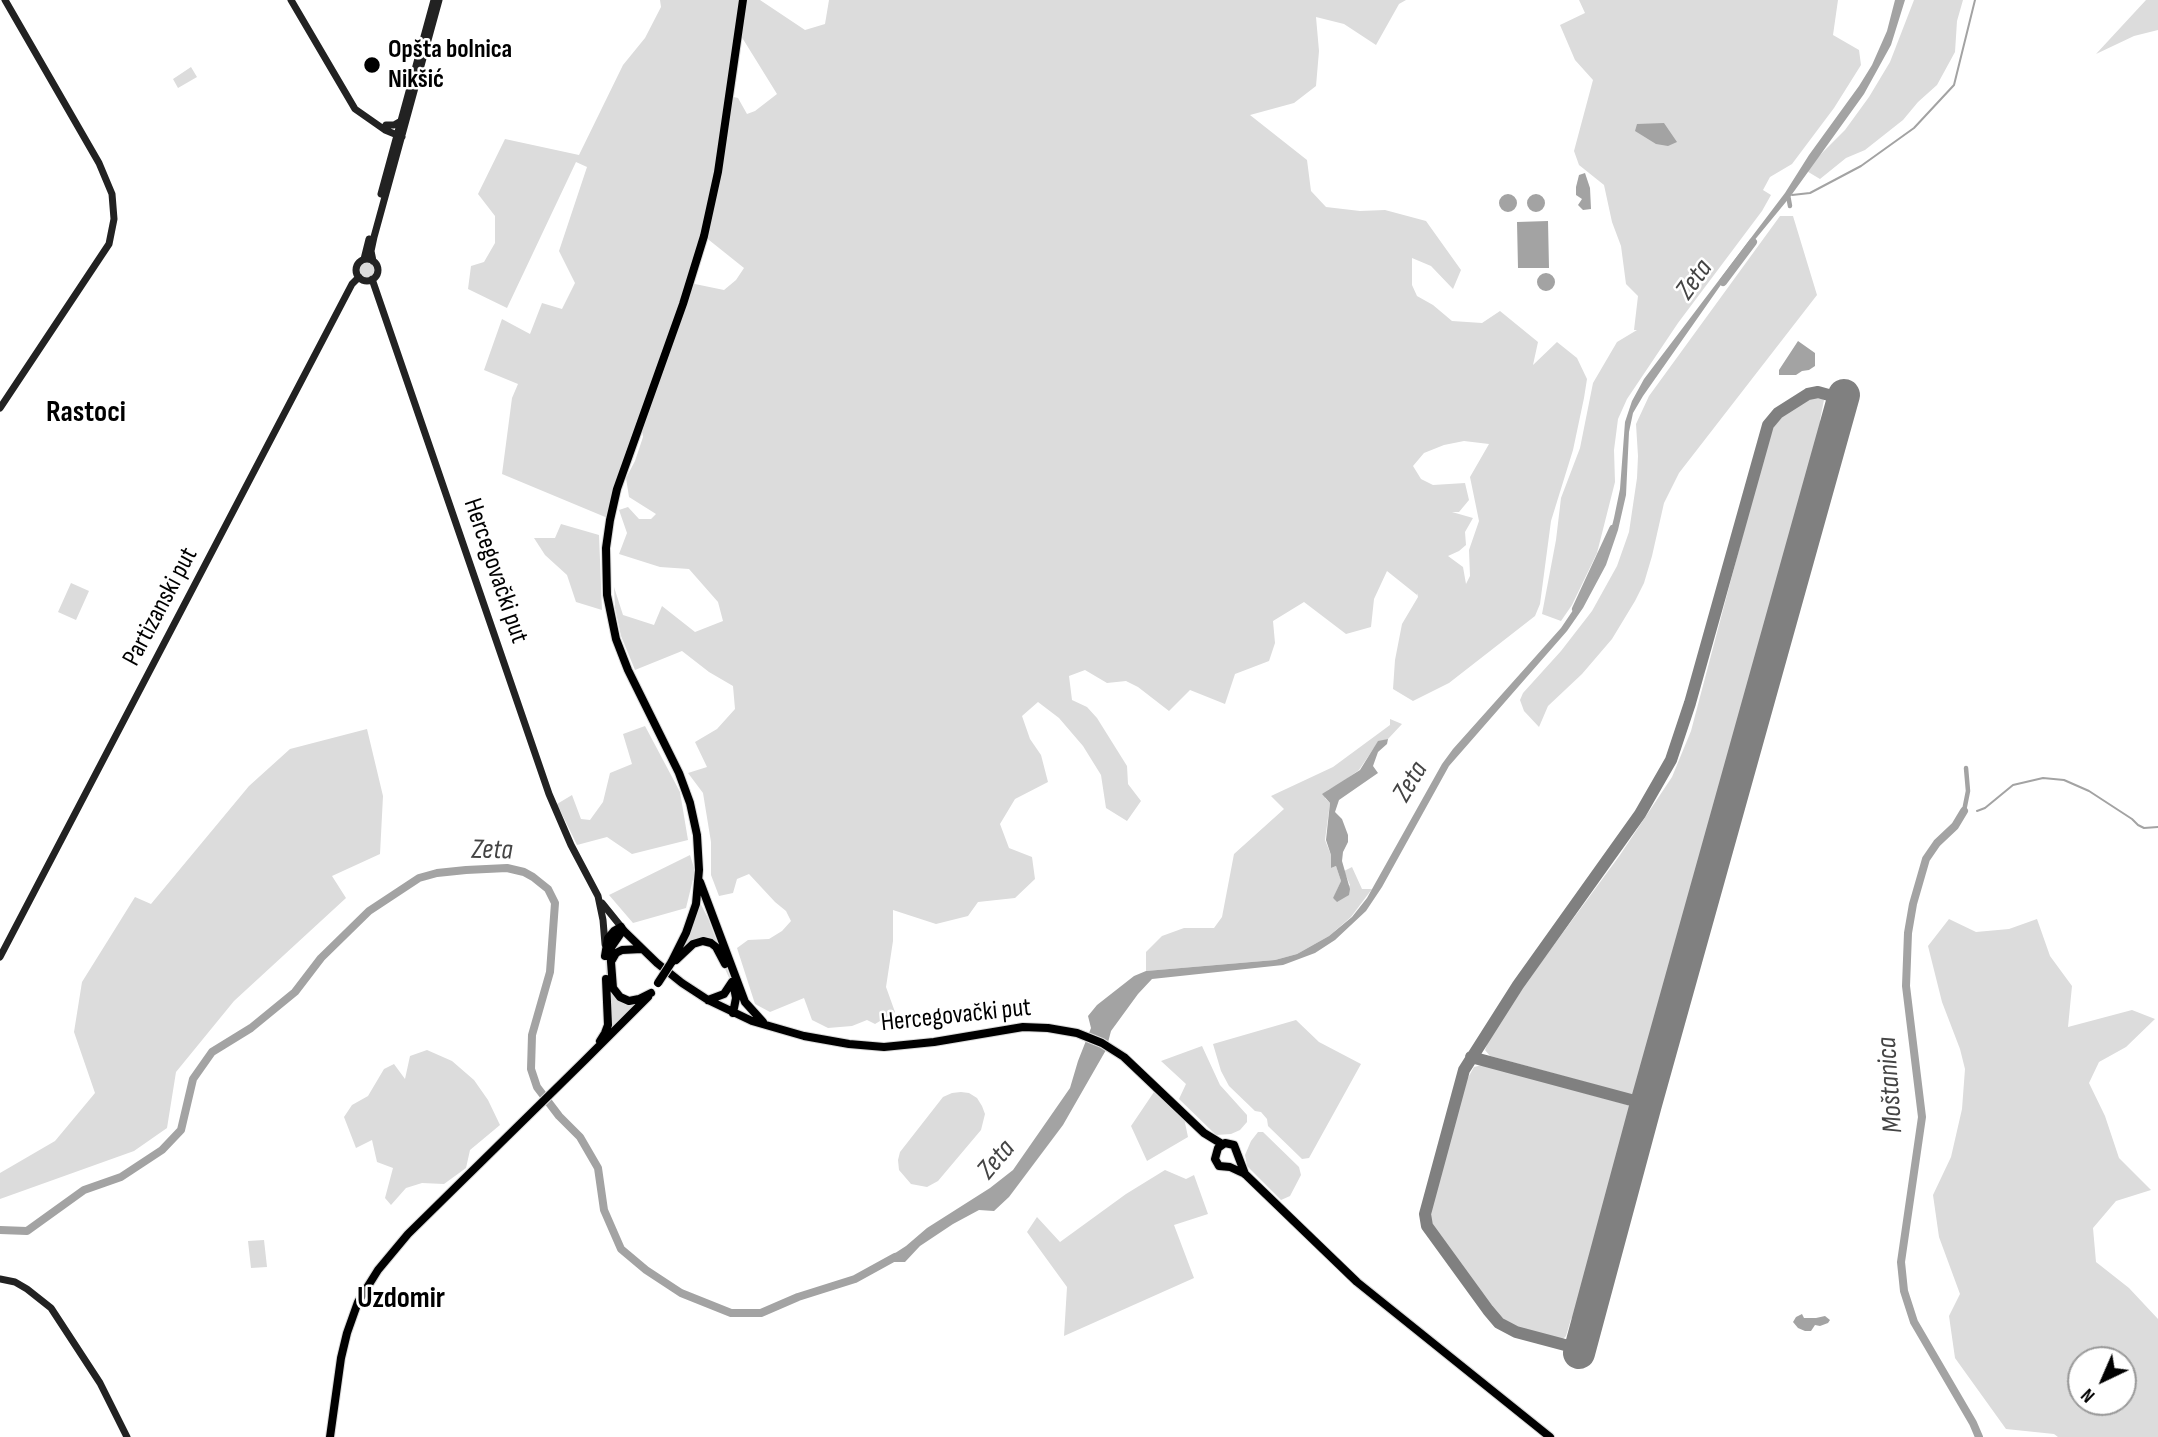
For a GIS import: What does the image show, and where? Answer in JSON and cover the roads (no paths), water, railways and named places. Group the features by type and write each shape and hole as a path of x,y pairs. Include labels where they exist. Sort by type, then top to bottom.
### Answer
{"main road":[{"path":"330,1437 345,1339 355,1310 369,1284 404,1238 651,993 671,963 690,925 699,879 697,835 685,787 628,670 615,635 607,595 606,556 617,489 683,304 704,236 717,179 743,0"},
{"path":"699,879 745,1002 766,1026"},
{"path":"622,929 612,945 612,986 620,997 632,1000 651,993"},
{"path":"586,1060 603,1038 607,1028 605,948 611,934 622,929"},
{"name":"Hercegovački put","path":"622,929 657,963 708,1000 766,1026 822,1040 884,1047 1018,1028 1043,1027 1089,1037 1116,1051 1139,1069 1205,1133"},
{"path":"671,963 694,943 708,942 718,950 736,998 733,1013"},
{"path":"610,964 620,950 642,949"},
{"path":"708,1000 724,994 732,982"},
{"path":"733,1013 740,1010 745,1002"},
{"path":"1205,1133 1222,1144 1234,1145 1245,1174"},
{"path":"1205,1133 1216,1151"},
{"path":"1222,1144 1216,1151 1214,1159 1217,1163 1245,1174 1357,1282 1550,1437"},
{"path":"1230,1167 1238,1159"}],"street":[{"path":"0,408 109,244 114,219 112,194 99,163 5,0"},
{"path":"291,0 355,109 376,124 400,134"},
{"path":"433,0 401,121 400,134 371,251 378,269 376,276 365,280 359,277 356,268 364,259 400,134 439,0"},
{"path":"376,124 394,125 401,121"},
{"path":"386,125 400,134"},
{"path":"364,259 373,261"},
{"name":"Partizanski put","path":"0,957 352,284 359,277"},
{"name":"Hercegovački put","path":"372,279 549,793 585,874 598,896"},
{"path":"598,896 622,929"},
{"path":"598,896 605,948"},
{"path":"0,1279 15,1282 41,1298 59,1318 100,1383 127,1437"}],"waterway":[{"path":"1792,195 1810,193 1861,166 1914,128 1954,85 1975,0"},
{"path":"1788,195 1790,206"},
{"name":"Zeta","path":"1723,282 1753,242"},
{"name":"Zeta","path":"1576,609 1613,529"},
{"path":"1964,811 1968,791 1966,768"},
{"name":"Moštanica","path":"1977,811 1985,808 2013,785 2043,778 2064,780 2089,791 2144,828 2158,827"},
{"name":"Moštanica","path":"1964,811 1955,826 1937,843 1926,859 1908,933 1906,986 1922,1117 1901,1262 1904,1291 1914,1322 1979,1437"},
{"name":"Zeta","path":"0,1230 27,1231 84,1190 121,1177 162,1150 181,1130 193,1079 212,1052 251,1028 295,992 321,958 369,911 419,878 437,873 507,868 533,877 548,889 555,903 550,972 532,1035 531,1069 537,1087 559,1116 580,1137 598,1168 604,1210 621,1249 646,1270 681,1293 731,1313 761,1313 798,1297 855,1279 895,1257"}],"place":[{"name":"Opšta bolnica Nikšić","path":"372,65"}],"district":[{"name":"Rastoci","path":"86,413"},
{"name":"Uzdomir","path":"401,1299"}]}
